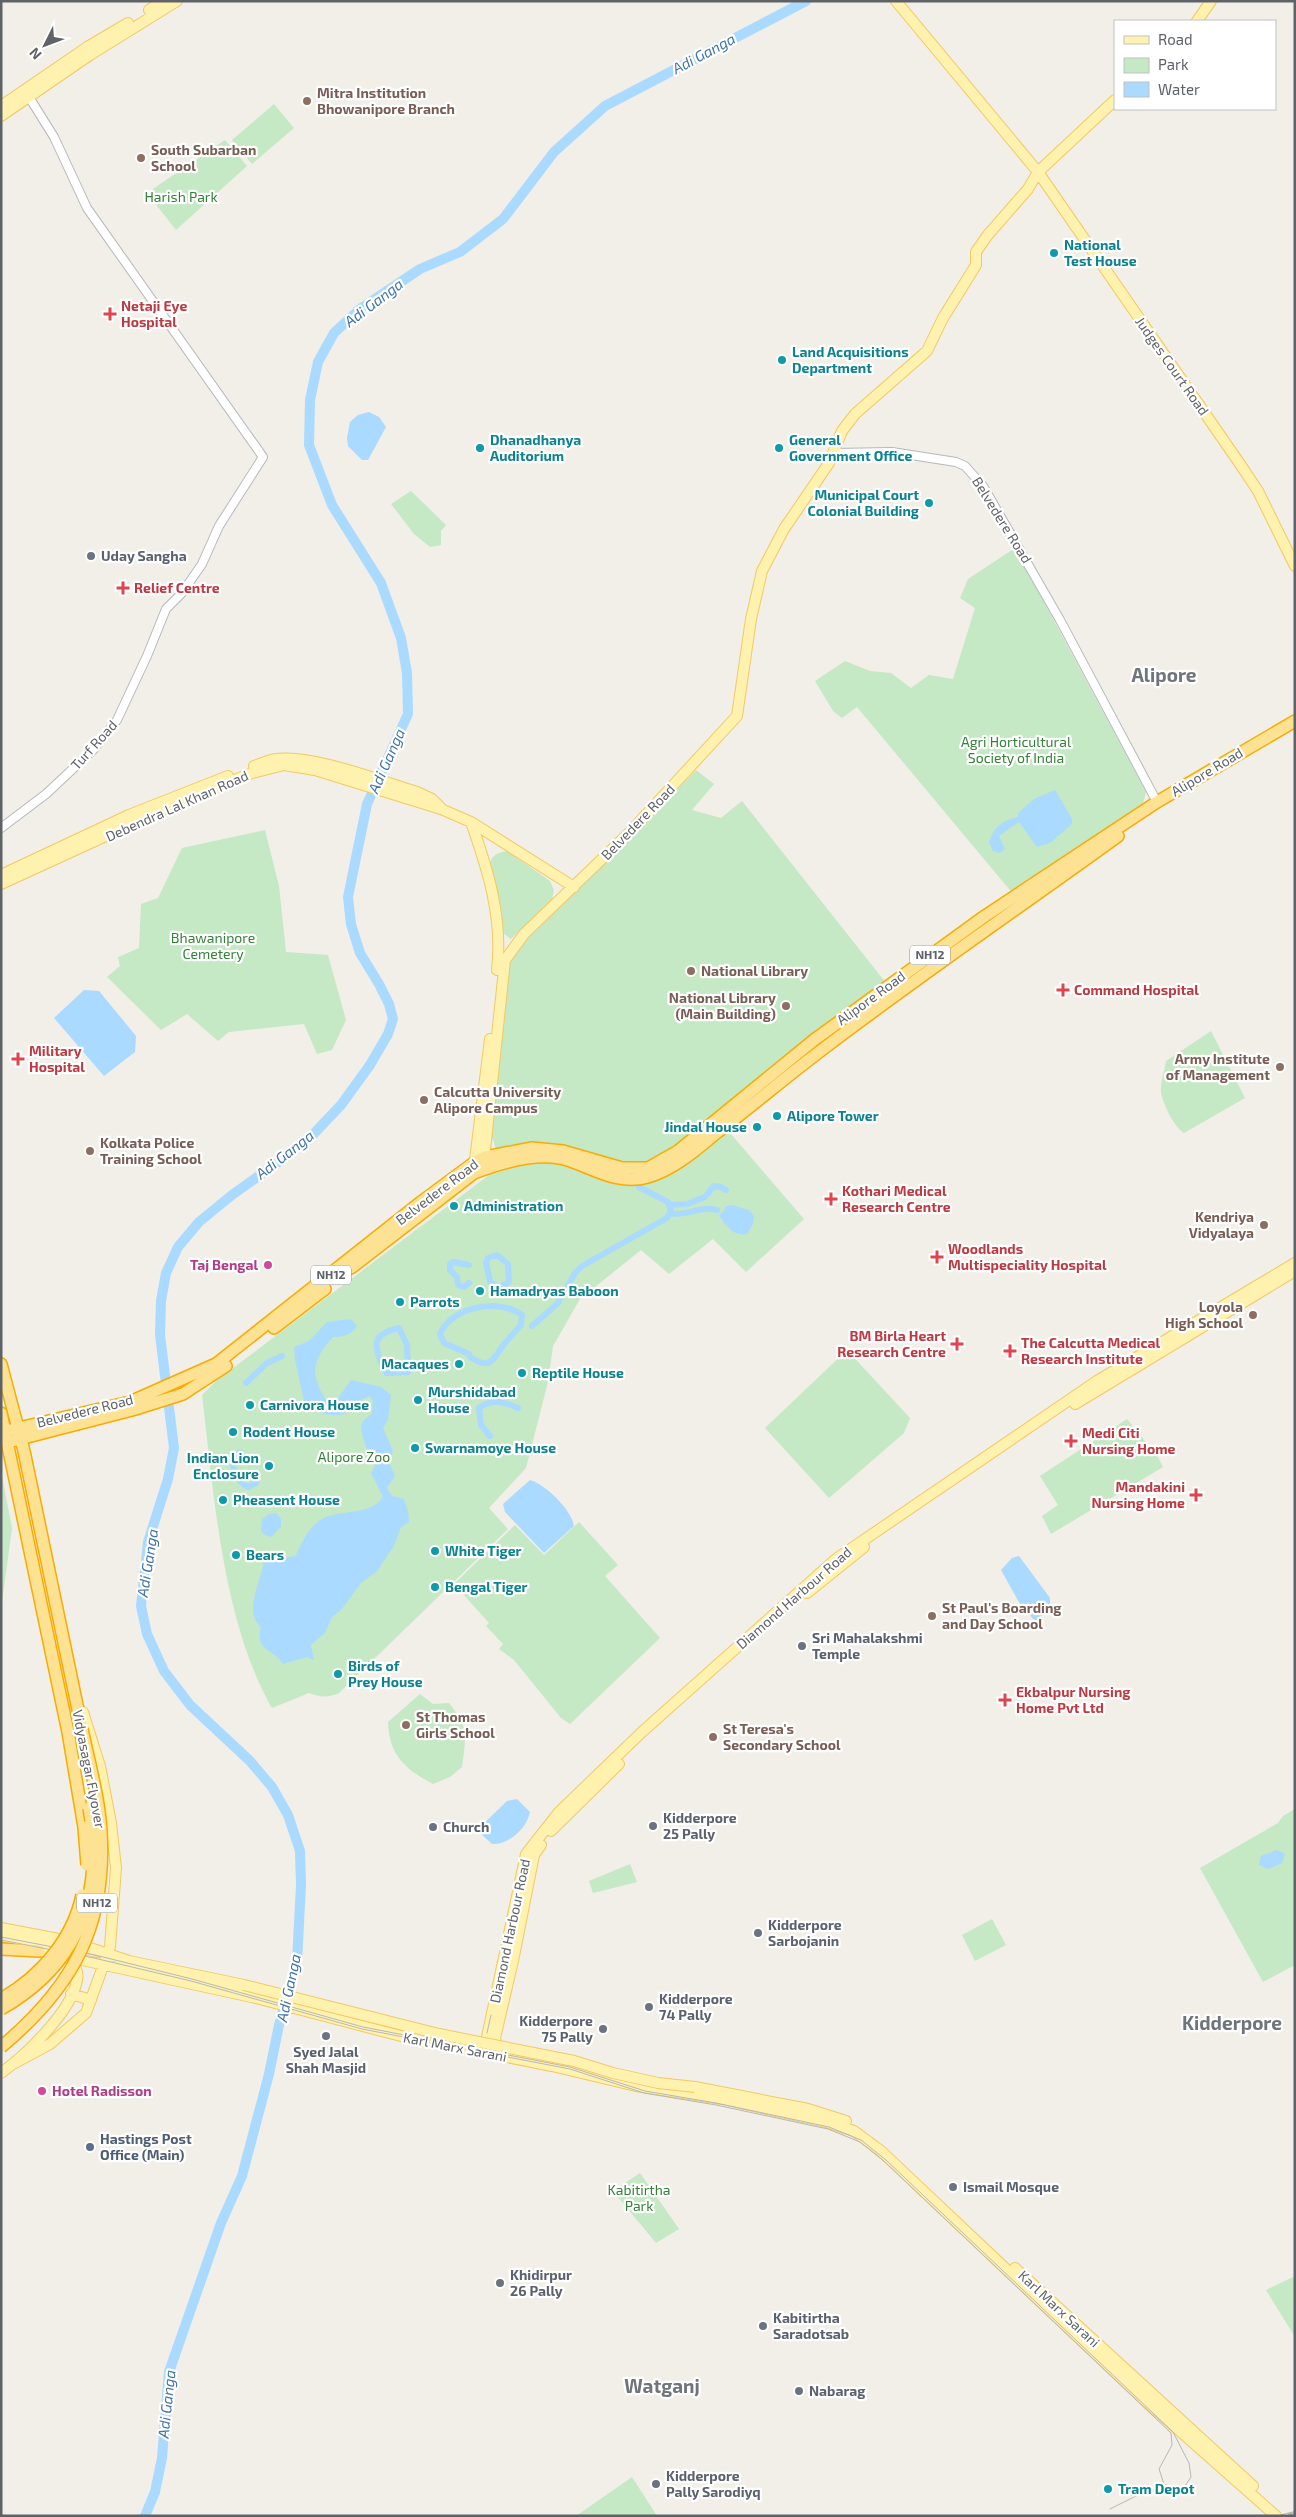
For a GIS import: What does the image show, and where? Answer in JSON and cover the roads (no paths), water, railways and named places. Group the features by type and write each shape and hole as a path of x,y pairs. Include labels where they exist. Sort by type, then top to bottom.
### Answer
{"highway":[{"name":"Alipore Road","path":"480,1165 532,1148 563,1151 622,1168 648,1168 678,1151 814,1040 896,979 1086,847 1295,721"},
{"name":"Belvedere Road","path":"144,1401 182,1379 216,1364 480,1165"},
{"name":"Belvedere Road","path":"7,1436 130,1402 184,1394 221,1370 480,1165"},
{"path":"1,1364 19,1434"},
{"path":"1,1413 7,1436"},
{"name":"NH12","path":"19,1434 69,1669"},
{"name":"Vidyasagar Flyover","path":"1,1999 32,1977 54,1954 68,1933 81,1902 86,1880 84,1827 68,1732 7,1436"},
{"name":"Vidyasagar Flyover","path":"1,2047 28,2022 72,1970 96,1912 102,1868 101,1829 69,1669"},
{"path":"1,2009 32,1988 60,1962 83,1920 88,1902 94,1863 94,1832 68,1732"},
{"path":"1,1950 39,1951"}],"main road":[{"path":"1,106 89,46 163,1"},
{"path":"1,116 106,45 177,1"},
{"path":"896,1 1040,170"},
{"path":"904,1 1040,170"},
{"path":"1198,20 1211,1"},
{"path":"834,450 842,431 855,414 927,351 943,318 976,265 976,252 1028,189 1040,170 1114,101"},
{"name":"Judges Court Road","path":"1040,170 1199,397 1199,404 1258,491 1295,566"},
{"name":"Belvedere Road","path":"502,959 648,813 737,716 750,619 762,571 784,529 834,450"},
{"path":"1,875 129,816 274,759 296,758 399,786 432,799 441,808"},
{"name":"Debendra Lal Khan Road","path":"1,884 190,798 252,773 284,765 315,770 441,808 471,822 574,887"},
{"path":"471,822 484,860 496,906 502,959 480,1165"},
{"path":"499,940 508,946 516,943"},
{"name":"Diamond Harbour Road","path":"484,2052 526,1854 559,1812 642,1732 836,1559 1097,1382 1295,1263"},
{"name":"Diamond Harbour Road","path":"500,2056 495,2044 495,2038 513,1961 534,1855 553,1829 575,1806 712,1673 855,1554 923,1504 1038,1428 1171,1344 1295,1271"},
{"path":"11,2065 50,2044 86,2013 107,1954 113,1925 116,1868 111,1822 100,1766 69,1669"},
{"path":"1,1928 69,1941 129,1961 244,1985 439,2034 574,2062 613,2074 658,2083 695,2086 826,2118 854,2131 881,2151 1147,2402 1276,2516"},
{"path":"1,1936 107,1954"},
{"name":"Karl Marx Sarani","path":"1,1943 256,1998 401,2036 484,2052 636,2086 722,2099 851,2123 876,2139 1285,2516"},
{"path":"1,2073 51,2025 72,1994 77,1980 77,1972 67,1956"},
{"path":"244,1985 256,1998"},
{"path":"72,1994 91,2000"}],"street":[{"name":"Turf Road","path":"1,828 52,788 94,749 117,720 141,670 166,609 182,593 202,564 219,526 263,456 87,208 58,145 30,97"},
{"name":"Belvedere Road","path":"834,450 892,452 956,462 966,466 973,473 983,486 1025,557 1153,805"}],"water":[{"path":"369,412 379,417 386,427 368,460 362,460 348,446 347,438 350,422 358,415"},
{"path":"1055,790 1072,819 1072,824 1050,843 1037,847 1019,822 999,836 1005,849 1000,853 993,851 989,842 999,825 1007,820 1018,817 1018,813 1034,799"},
{"path":"84,990 99,991 136,1036 135,1052 104,1076 54,1018"},
{"path":"732,1205 749,1210 754,1216 753,1224 747,1234 734,1232 719,1216 727,1206"},
{"path":"351,1319 357,1326 355,1329 347,1335 333,1337 321,1352 315,1374 317,1382 326,1400 336,1401 351,1380 381,1387 391,1395 388,1420 383,1428 393,1451 388,1460 395,1476 387,1488 392,1496 404,1499 409,1522 401,1527 394,1546 377,1571 361,1583 341,1610 332,1617 325,1633 311,1645 314,1660 307,1657 283,1664 262,1645 260,1640 261,1627 253,1613 253,1605 264,1562 295,1556 309,1531 322,1519 337,1514 363,1510 378,1503 383,1497 371,1473 376,1464 368,1452 361,1430 365,1419 372,1414 373,1402 370,1396 347,1406 344,1414 329,1415 314,1410 305,1405 295,1360 294,1347 309,1341 327,1322"},
{"path":"530,1480 536,1482 557,1498 568,1513 574,1526 544,1553 505,1512 503,1504"},
{"path":"276,1513 281,1519 281,1527 271,1537 265,1535 261,1531 262,1519 269,1514"},
{"path":"1019,1556 1050,1598 1050,1609 1035,1621 1020,1604 1001,1570 1012,1558"},
{"path":"517,1799 530,1812 525,1824 511,1839 498,1844 492,1844 477,1830 507,1801"},
{"path":"1277,1850 1285,1854 1282,1863 1268,1869 1259,1865 1261,1856"}],"waterway":[{"name":"Adi Ganga","path":"145,2516 155,2492 162,2458 169,2372 221,2223 242,2176 269,2074 279,2025 297,1962 301,1885 300,1851 288,1815 272,1787 250,1761 190,1705 164,1671 147,1634 141,1606 148,1542 168,1479 174,1448 160,1335 161,1301 166,1273 178,1247 199,1222 232,1195 305,1143 341,1105 370,1065 388,1034 393,1019 389,1004 360,953 351,924 348,897 367,804 408,714 407,673 401,638 381,583 332,505 309,445 310,400 318,362 334,333 360,309 420,269 460,252 503,219 554,152 605,106 806,1"},
{"path":"670,1205 687,1204 705,1197 714,1186 726,1190"},
{"path":"532,1326 557,1304 575,1273 582,1266 667,1218 671,1211 668,1202 639,1187"},
{"path":"670,1213 682,1214 705,1209 717,1210"},
{"path":"490,1281 486,1263 488,1258 497,1255 508,1264 509,1282 500,1287 491,1283"},
{"path":"469,1265 453,1262 450,1264 450,1270 457,1277 458,1285 464,1287 469,1283"},
{"path":"469,1354 444,1343 440,1334 446,1324 455,1317 465,1311 489,1306 501,1307 522,1315 521,1325 493,1360 482,1363 470,1357"},
{"path":"384,1370 378,1354 377,1343 383,1334 399,1328 407,1345 408,1372 387,1373"},
{"path":"246,1383 267,1363 282,1356"},
{"path":"490,1436 481,1425 479,1408 493,1402 508,1404 518,1408"},
{"path":"241,1452 234,1455 235,1473 244,1485 248,1487 256,1483"}],"tram line":[{"path":"1,1937 95,1955 192,1979 363,2027 570,2067 645,2091 716,2103 829,2127 861,2140 886,2160 1173,2432 1189,2463 1191,2477 1185,2486 1176,2489 1164,2484 1159,2469 1172,2445 1171,2433 885,2162 860,2142 828,2129 716,2105 644,2093 570,2069 362,2029 191,1981 94,1958 1,1940"},
{"path":"487,2033 491,2015"},
{"path":"1110,2509 1144,2492 1172,2489"}],"railway":[{"path":"1283,2516 1295,2513"}],"place":[{"name":"Mitra Institution Bhowanipore Branch","path":"307,101"},
{"name":"South Subarban School","path":"141,158"},
{"name":"National Test House","path":"1054,253"},
{"name":"Netaji Eye Hospital","path":"110,314"},
{"name":"Land Acquisitions Department","path":"782,360"},
{"name":"Dhanadhanya Auditorium","path":"480,448"},
{"name":"General Government Office","path":"779,448"},
{"name":"Municipal Court Colonial Building","path":"929,503"},
{"name":"Uday Sangha","path":"91,556"},
{"name":"Relief Centre","path":"123,588"},
{"name":"National Library","path":"691,971"},
{"name":"Command Hospital","path":"1063,990"},
{"name":"National Library (Main Building)","path":"786,1006"},
{"name":"Military Hospital","path":"18,1059"},
{"name":"Army Institute of Management","path":"1280,1067"},
{"name":"Calcutta University Alipore Campus","path":"424,1100"},
{"name":"Alipore Tower","path":"777,1116"},
{"name":"Jindal House","path":"757,1127"},
{"name":"Kolkata Police Training School","path":"90,1151"},
{"name":"Kothari Medical Research Centre","path":"831,1199"},
{"name":"Administration","path":"454,1206"},
{"name":"Kendriya Vidyalaya","path":"1264,1225"},
{"name":"Woodlands Multispeciality Hospital","path":"937,1257"},
{"name":"Taj Bengal","path":"268,1265"},
{"name":"Hamadryas Baboon","path":"480,1291"},
{"name":"Parrots","path":"400,1302"},
{"name":"Loyola High School","path":"1253,1315"},
{"name":"BM Birla Heart Research Centre","path":"957,1344"},
{"name":"The Calcutta Medical Research Institute","path":"1010,1351"},
{"name":"Macaques","path":"459,1364"},
{"name":"Reptile House","path":"522,1373"},
{"name":"Murshidabad House","path":"418,1400"},
{"name":"Carnivora House","path":"250,1405"},
{"name":"Rodent House","path":"233,1432"},
{"name":"Medi Citi Nursing Home","path":"1071,1441"},
{"name":"Swarnamoye House","path":"415,1448"},
{"name":"Indian Lion Enclosure","path":"269,1466"},
{"name":"Mandakini Nursing Home","path":"1196,1495"},
{"name":"Pheasent House","path":"223,1500"},
{"name":"White Tiger","path":"435,1551"},
{"name":"Bears","path":"236,1555"},
{"name":"Bengal Tiger","path":"435,1587"},
{"name":"St Paul's Boarding and Day School","path":"932,1616"},
{"name":"Sri Mahalakshmi Temple","path":"802,1646"},
{"name":"Birds of Prey House","path":"338,1674"},
{"name":"Ekbalpur Nursing Home Pvt Ltd","path":"1005,1700"},
{"name":"St Thomas Girls School","path":"406,1725"},
{"name":"St Teresa's Secondary School","path":"713,1737"},
{"name":"Kidderpore 25 Pally","path":"653,1826"},
{"name":"Church","path":"433,1827"},
{"name":"Kidderpore Sarbojanin","path":"758,1933"},
{"name":"Kidderpore 74 Pally","path":"649,2007"},
{"name":"Kidderpore 75 Pally","path":"603,2029"},
{"name":"Syed Jalal Shah Masjid","path":"326,2036"},
{"name":"Hotel Radisson","path":"42,2091"},
{"name":"Hastings Post Office (Main)","path":"90,2147"},
{"name":"Ismail Mosque","path":"953,2187"},
{"name":"Khidirpur 26 Pally","path":"500,2283"},
{"name":"Kabitirtha Saradotsab","path":"763,2326"},
{"name":"Nabarag","path":"799,2391"},
{"name":"Kidderpore Pally Sarodiyq","path":"656,2484"},
{"name":"Tram Depot","path":"1108,2489"}],"district":[{"name":"Alipore","path":"1164,675"},
{"name":"Kidderpore","path":"1232,2023"},
{"name":"Watganj","path":"662,2386"}],"park label":[{"name":"Harish Park","path":"181,197"},
{"name":"Agri Horticultural Society of India","path":"1016,750"},
{"name":"Bhawanipore Cemetery","path":"213,946"},
{"name":"Alipore Zoo","path":"354,1457"},
{"name":"Kabitirtha Park","path":"639,2198"}]}
